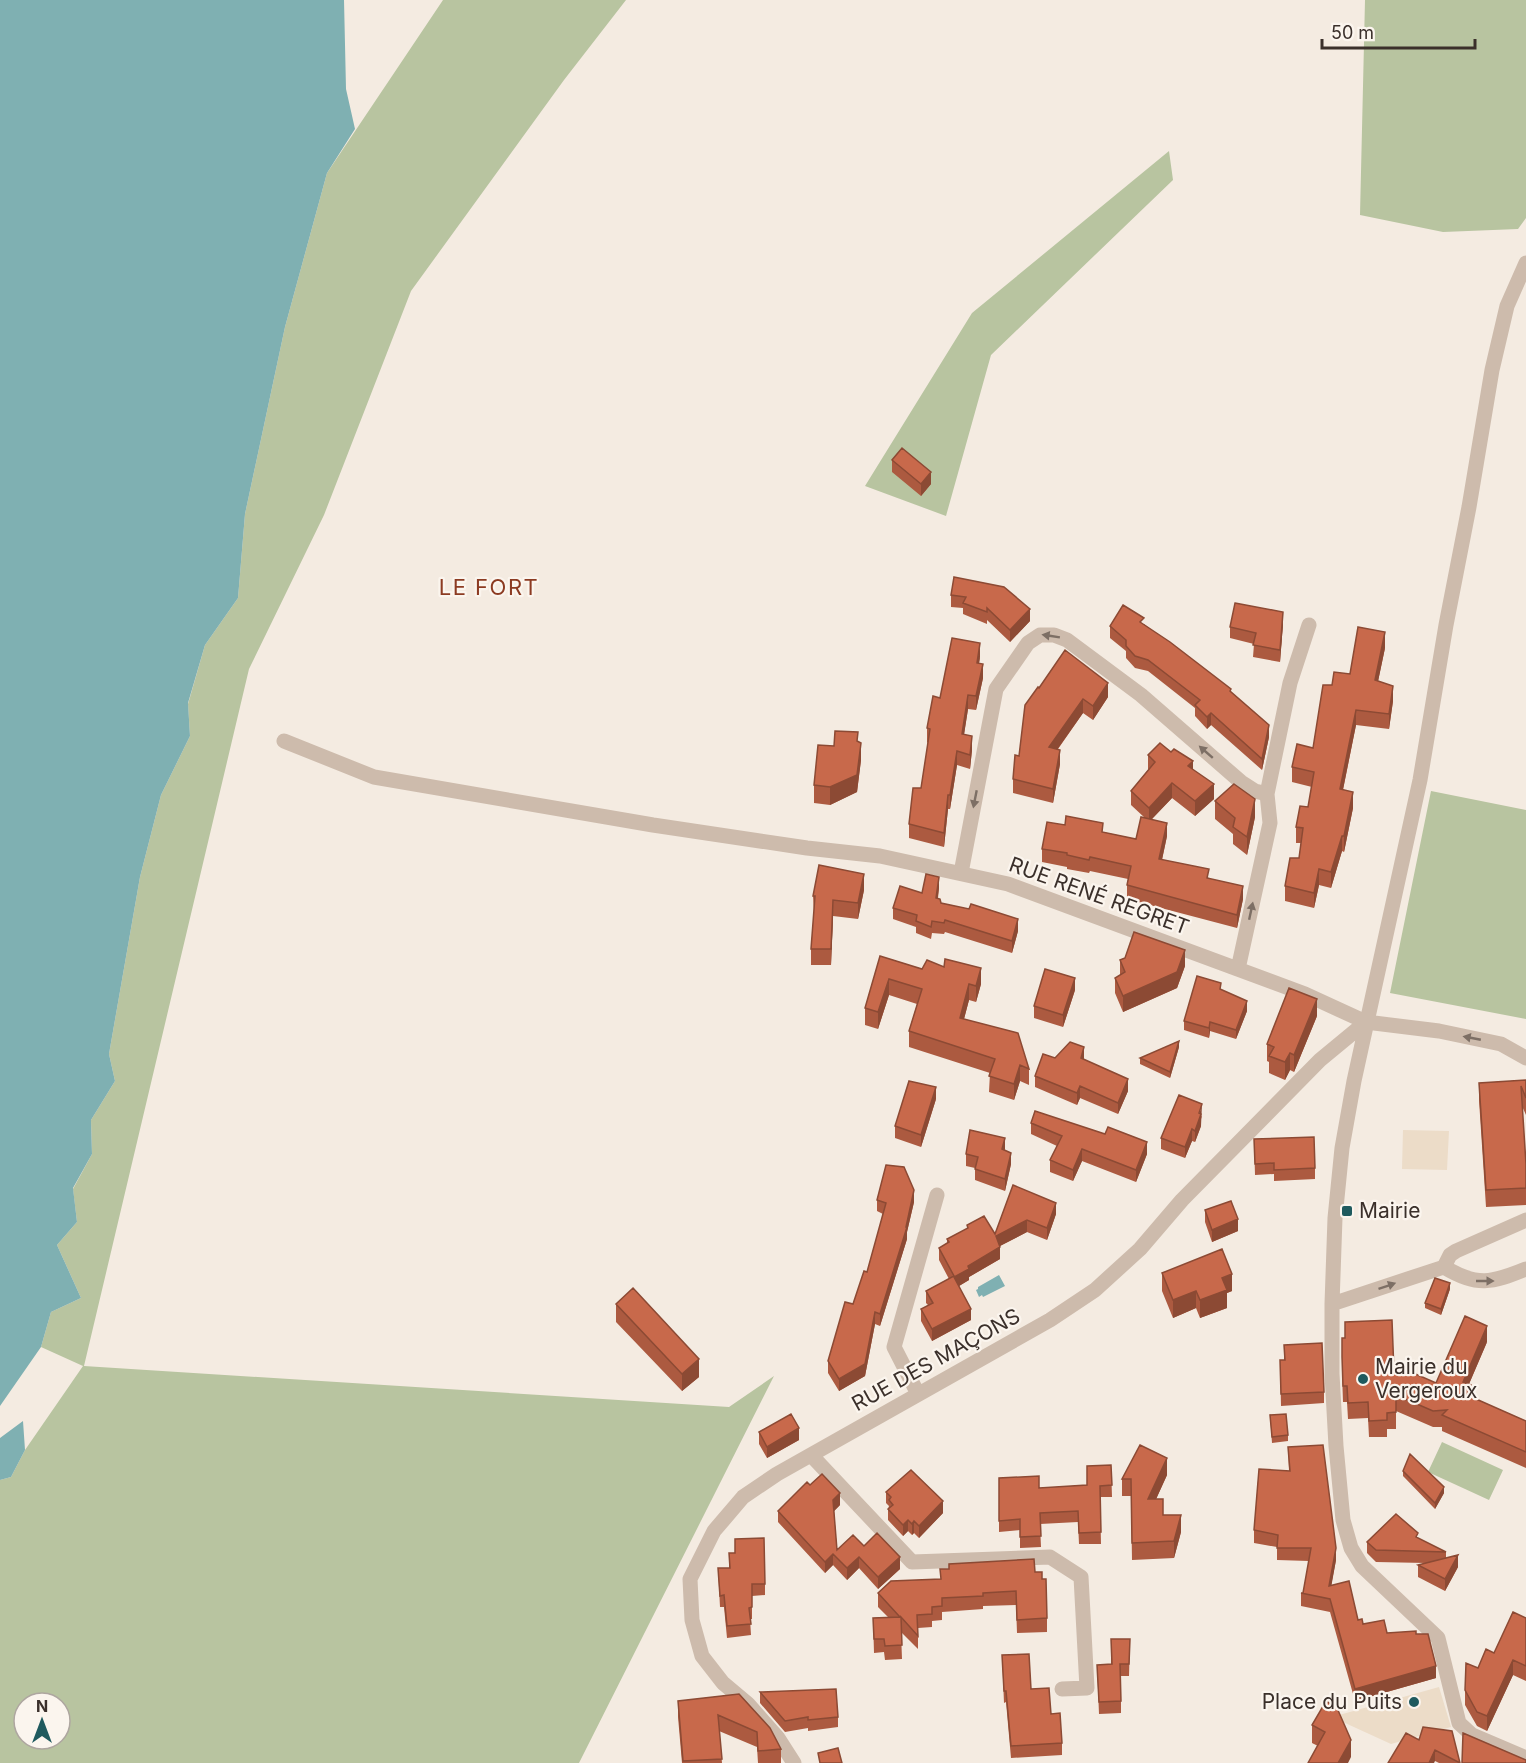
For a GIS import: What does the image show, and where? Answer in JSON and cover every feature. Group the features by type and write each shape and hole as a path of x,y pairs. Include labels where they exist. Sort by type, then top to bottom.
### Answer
{"street":[{"path":"1526,263 1507,306 1492,370 1420,780 1366,1022 1342,1148 1335,1218 1332,1304 1332,1374 1336,1446 1343,1520 1351,1548 1362,1566 1438,1638 1458,1723 1472,1735 1526,1758"},
{"path":"1238,969 1270,823 1268,794 1290,683 1309,625"},
{"path":"961,873 996,689 1028,643 1040,634 1054,634 1067,640 1140,695 1241,782 1255,791 1268,794"},
{"name":"RUE RENÉ REGRET","path":"284,741 374,777 653,825 807,848 880,856 1008,884 1305,994 1366,1022 1439,1031 1501,1044 1526,1058"},
{"name":"RUE DES MAÇONS","path":"794,1763 778,1738 748,1704 723,1683 702,1656 692,1620 690,1579 714,1531 743,1497 811,1455 1050,1320 1095,1290 1140,1249 1190,1192 1320,1060 1366,1022"},
{"path":"918,1394 894,1347 937,1195"},
{"path":"1444,1268 1450,1255 1456,1251 1526,1220"},
{"path":"1332,1304 1444,1268 1477,1281 1499,1280 1526,1269"},
{"path":"811,1455 912,1562 1050,1557 1081,1577 1087,1688 1062,1689"}],"green space":[{"path":"443,0 626,0 564,80 411,291 324,515 249,669 84,1366 729,1407 774,1376 579,1763 0,1763 0,1480 11,1477 25,1450 83,1366 41,1347 51,1312 81,1298 57,1245 77,1222 73,1189 92,1154 91,1120 115,1081 109,1054 140,877 161,795 190,736 188,704 205,645 238,598 245,514 285,327 327,173"},
{"path":"1365,0 1526,0 1526,218 1518,229 1443,232 1360,215"},
{"path":"1169,151 1173,180 991,355 946,516 865,486 972,313"},
{"path":"1431,791 1526,810 1526,1019 1390,993"},
{"path":"1442,1442 1503,1470 1489,1500 1428,1472"}],"shaded area":[{"path":"1403,1130 1449,1131 1447,1170 1402,1169"},
{"name":"Place du Puits","path":"1439,1687 1451,1727 1391,1744 1332,1717"}],"water":[{"path":"0,0 344,0 346,89 355,129 327,173 285,327 245,514 238,598 205,645 188,703 190,736 161,795 140,877 109,1054 115,1081 91,1120 92,1154 73,1188 77,1222 57,1245 81,1298 51,1312 41,1347 0,1406"},
{"path":"999,1275 1005,1286 979,1297 976,1290 978,1287"},
{"path":"23,1421 25,1450 11,1477 0,1480 0,1438"}],"building":[{"path":"902,448 931,472 921,484 892,460"},
{"path":"954,577 1004,587 1030,609 1010,630 987,608 987,612 963,603 966,597 951,595"},
{"path":"1235,603 1283,612 1280,650 1253,645 1256,633 1230,627"},
{"path":"1123,605 1144,618 1140,622 1231,689 1230,691 1269,725 1262,759 1211,713 1207,717 1195,705 1200,700 1148,660 1135,656 1126,646 1126,640 1110,626"},
{"path":"1358,627 1385,632 1375,680 1393,686 1389,714 1356,710 1340,789 1353,792 1344,836 1342,836 1331,872 1319,869 1314,893 1285,886 1290,858 1299,858 1303,828 1296,827 1300,806 1308,807 1314,772 1292,767 1297,744 1313,748 1323,685 1332,685 1334,672 1350,674"},
{"path":"952,638 980,643 977,663 983,664 976,696 968,695 962,734 972,736 970,755 957,751 950,795 948,795 944,833 909,824 913,788 921,788 930,729 927,728 933,696 940,698"},
{"path":"1065,650 1108,683 1093,706 1083,699 1049,747 1060,750 1053,789 1013,779 1015,755 1019,756 1025,705"},
{"path":"835,731 858,732 857,741 861,743 857,775 830,787 814,785 818,745 834,746"},
{"path":"1160,743 1171,752 1174,749 1193,761 1188,766 1214,784 1195,801 1172,783 1149,808 1131,791 1155,762 1148,755"},
{"path":"1234,784 1255,799 1247,837 1233,827 1235,818 1215,801"},
{"path":"1066,816 1103,823 1102,832 1136,839 1141,817 1167,823 1159,859 1209,869 1207,878 1243,886 1237,915 1127,885 1131,866 1090,857 1089,860 1067,855 1067,853 1042,849 1047,822 1065,825"},
{"path":"819,865 864,874 858,903 833,900 831,949 811,949 815,896 813,896"},
{"path":"926,874 939,877 936,898 940,899 941,903 969,909 971,904 1018,919 1012,941 945,920 944,923 932,921 931,927 916,921 917,915 893,908 900,886 922,893"},
{"path":"1134,932 1185,950 1177,972 1123,996 1115,978 1125,972 1120,960 1125,958"},
{"path":"880,956 922,969 927,960 944,967 945,959 981,968 976,986 969,984 960,1018 1018,1033 1029,1069 1020,1065 1014,1084 989,1076 995,1059 909,1031 922,989 889,979 878,1012 865,1008"},
{"path":"1045,969 1075,978 1063,1015 1034,1006"},
{"path":"1197,976 1221,983 1220,989 1247,1001 1236,1030 1210,1022 1209,1028 1184,1021"},
{"path":"1289,988 1317,999 1294,1055 1290,1053 1285,1062 1269,1056 1274,1047 1267,1044"},
{"path":"1179,1041 1170,1072 1140,1058"},
{"path":"1070,1042 1084,1047 1081,1058 1128,1079 1118,1103 1080,1086 1077,1093 1035,1076 1043,1054 1055,1058"},
{"path":"1526,1080 1526,1098 1521,1086 1526,1188 1486,1190 1479,1083"},
{"path":"909,1081 936,1087 921,1135 895,1126"},
{"path":"1179,1095 1202,1104 1195,1131 1192,1129 1185,1147 1161,1138"},
{"path":"1035,1111 1105,1134 1108,1127 1147,1142 1136,1170 1082,1149 1073,1170 1050,1160 1062,1136 1031,1123"},
{"path":"970,1130 1005,1138 1002,1149 1011,1153 1005,1179 975,1169 978,1157 966,1154"},
{"path":"1314,1137 1315,1168 1274,1170 1274,1163 1255,1164 1254,1139"},
{"path":"886,1165 904,1167 914,1190 907,1227 880,1314 875,1312 865,1364 839,1379 828,1361 845,1302 853,1304 864,1271 867,1272 886,1203 877,1200"},
{"path":"1013,1185 1056,1203 1047,1228 1027,1220 996,1236 1000,1247 954,1277 971,1309 932,1329 921,1309 933,1303 926,1291 954,1276 939,1248 949,1242 947,1239 984,1216 995,1234"},
{"path":"1231,1201 1238,1219 1212,1230 1205,1210"},
{"path":"1222,1249 1232,1274 1222,1278 1227,1290 1200,1300 1196,1291 1173,1300 1162,1273"},
{"path":"1435,1278 1450,1283 1441,1309 1425,1303"},
{"path":"633,1288 699,1359 682,1374 616,1304"},
{"path":"1465,1316 1487,1326 1463,1382 1471,1385 1467,1395 1526,1421 1526,1452 1442,1415 1447,1410 1433,1411 1396,1395 1396,1412 1387,1413 1387,1420 1369,1421 1368,1402 1348,1403 1347,1386 1343,1386 1342,1338 1345,1338 1345,1322 1392,1320 1394,1372 1411,1372 1436,1383"},
{"path":"1322,1343 1324,1392 1281,1394 1280,1360 1285,1360 1284,1345"},
{"path":"791,1414 799,1428 767,1447 759,1432"},
{"path":"1286,1414 1288,1435 1272,1437 1270,1415"},
{"path":"1140,1445 1167,1458 1148,1499 1163,1499 1163,1515 1181,1515 1174,1541 1132,1543 1131,1479 1122,1479"},
{"path":"1323,1445 1336,1548 1329,1586 1349,1581 1358,1620 1362,1619 1363,1624 1384,1620 1387,1633 1416,1631 1416,1634 1428,1634 1436,1666 1355,1689 1330,1599 1301,1593 1303,1593 1311,1548 1277,1548 1278,1535 1254,1530 1259,1469 1290,1471 1288,1447"},
{"path":"1410,1454 1444,1487 1435,1503 1403,1471"},
{"path":"1111,1465 1112,1485 1100,1486 1101,1532 1079,1533 1078,1511 1040,1513 1041,1536 1020,1537 1020,1519 999,1521 999,1478 1039,1476 1039,1488 1087,1485 1087,1466"},
{"path":"911,1470 943,1501 919,1526 914,1521 912,1524 908,1520 903,1525 888,1509 893,1505 889,1500 891,1497 886,1492"},
{"path":"822,1474 840,1493 833,1500 837,1550 853,1535 864,1546 877,1533 900,1557 878,1577 859,1557 847,1568 833,1554 825,1562 778,1511 807,1482 810,1485"},
{"path":"1396,1514 1418,1533 1416,1537 1446,1552 1376,1550 1367,1542"},
{"path":"764,1538 765,1584 752,1584 752,1607 749,1608 751,1624 727,1626 724,1595 720,1596 718,1568 730,1568 729,1553 735,1553 735,1539"},
{"path":"1458,1555 1445,1579 1418,1565"},
{"path":"1034,1559 1035,1572 1042,1572 1042,1579 1046,1579 1047,1618 1017,1620 1016,1591 983,1593 983,1596 942,1598 942,1606 932,1607 932,1614 917,1615 918,1636 901,1617 902,1645 885,1646 884,1639 874,1639 873,1618 900,1617 878,1593 891,1581 941,1579 940,1569 949,1569 949,1564"},
{"path":"1513,1612 1526,1618 1526,1666 1513,1660 1487,1716 1477,1712 1465,1690 1466,1663 1478,1668 1486,1649 1494,1653"},
{"path":"1111,1639 1130,1639 1129,1664 1120,1664 1121,1701 1099,1702 1097,1665 1112,1664"},
{"path":"1029,1654 1031,1689 1049,1688 1051,1714 1060,1713 1062,1743 1011,1746 1002,1655"},
{"path":"836,1689 838,1717 808,1720 808,1717 785,1721 760,1692"},
{"path":"739,1694 770,1728 781,1749 758,1751 757,1732 718,1715 722,1759 683,1761 678,1701"},
{"path":"1326,1701 1337,1708 1351,1740 1338,1763 1308,1763 1325,1732 1312,1725"},
{"path":"1423,1727 1452,1731 1460,1763 1435,1750 1429,1763 1388,1763 1406,1733 1419,1740"},
{"path":"1463,1733 1526,1760 1526,1763 1462,1763"},
{"path":"838,1748 842,1763 820,1763 818,1753"}],"place":[{"name":"Mairie","path":"1347,1211"},
{"name":"Mairie du Vergeroux","path":"1363,1379"},
{"name":"Place du Puits","path":"1414,1702"}],"district":[{"name":"LE FORT","path":"489,587"}]}
